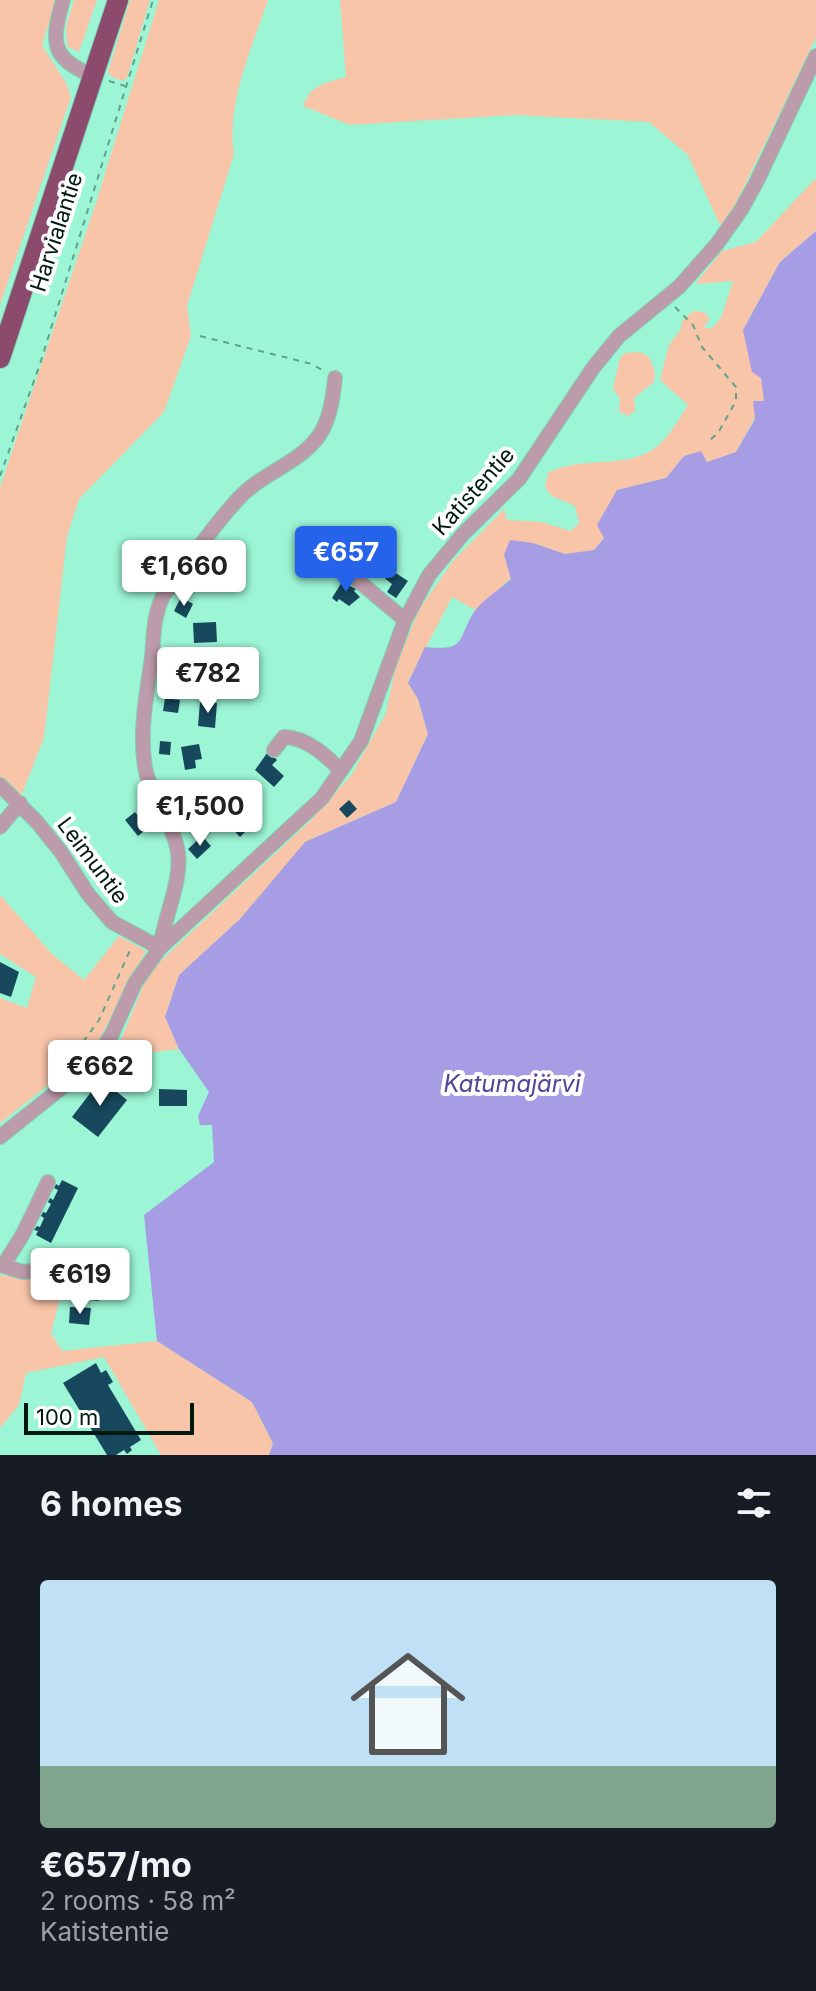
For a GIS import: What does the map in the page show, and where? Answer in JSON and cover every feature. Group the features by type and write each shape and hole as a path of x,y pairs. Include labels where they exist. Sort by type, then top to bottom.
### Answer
{"highway":[{"name":"Harvialantie","path":"0,358 118,0"}],"street":[{"path":"63,0 55,30 56,47 64,61 93,76"},
{"name":"Katistentie","path":"0,1137 85,1069 112,1034 135,983 160,948 322,798 361,741 405,620 429,575 463,534 519,479 593,368 619,336 679,287 717,244 741,210 816,56"},
{"name":"Katistentie","path":"160,948 179,869 178,850 151,786 144,755 153,622 163,596 242,495 305,450 318,437 325,423 335,378"},
{"path":"349,556 346,566 355,578 405,620"},
{"path":"274,750 284,737 295,738 321,752 341,771"},
{"name":"Leimuntie","path":"0,785 20,803 61,852 112,922 160,948"},
{"path":"0,827 20,803"},
{"path":"48,1182 23,1234 1,1265 23,1272 78,1267"}],"path":[{"name":"Harvialantie","path":"0,476 40,364 153,0"},
{"path":"93,76 127,86"},
{"path":"666,297 693,325 702,347 736,387 736,401 718,433 709,441"},
{"path":"200,336 312,364 335,378"},
{"path":"55,1078 94,1027 137,936"}],"shaded area":[{"path":"0,0 56,0 42,45 66,83 71,97 0,305"},
{"path":"74,0 97,0 79,52 67,46 66,26"},
{"path":"130,0 150,0 127,78 123,81 108,72"},
{"path":"159,0 268,0 237,96 234,154 187,306 191,336 164,412 79,499 67,537 44,738 20,799 0,782 0,487 93,212"},
{"path":"340,0 816,0 816,38 736,203 721,227 688,155 649,122 515,115 350,125 303,106 315,89 346,77"},
{"path":"816,178 816,231 780,262 743,330 761,378 764,401 736,452 707,462 701,452 684,456 666,478 617,490 604,538 594,550 565,554 533,543 504,555 511,578 475,610 452,597 408,682 418,699 428,734 396,802 307,841 240,919 179,975 165,1017 179,1049 114,1057 149,972 311,820 352,774 386,713 396,664 420,608 453,561 504,509 507,520 541,522 571,531 579,523 575,506 552,496 545,488 548,473 576,464 637,457 650,451 669,434 688,405 660,380 669,345 681,329 682,321 693,311 704,312 710,318 704,328 712,328 721,318 733,281 695,284 722,251 756,242"},
{"path":"640,352 649,357 655,372 654,382 634,398 635,411 628,416 619,412 620,399 613,388 620,358 625,353"},
{"path":"0,895 52,954 84,980 119,936 146,951 97,1044 0,1123 0,998 27,1008 36,977 0,954"},
{"path":"61,1273 65,1279 51,1333 62,1351 157,1341 252,1402 273,1443 269,1455 161,1455 104,1357 26,1373 19,1405 0,1428 0,1275 38,1279"}],"water":[{"name":"Katumajärvi","path":"816,231 816,1455 269,1455 273,1443 252,1402 157,1341 144,1215 214,1162 212,1125 200,1125 198,1116 209,1092 179,1049 165,1017 179,975 240,919 305,842 396,802 428,734 418,699 408,683 425,647 448,647 458,642 477,608 511,579 504,555 510,540 533,543 565,554 594,550 604,538 597,525 617,490 666,478 684,456 701,451 707,462 736,452 755,419 753,401 764,401 761,378 752,372 743,330 780,262"}],"building":[{"path":"346,539 358,548 353,555 341,546"},
{"path":"388,568 408,581 396,598 387,592 392,584 382,576"},
{"path":"342,582 356,589 354,591 360,597 349,606 332,598"},
{"path":"181,597 193,604 186,618 174,611"},
{"path":"216,622 217,642 194,643 193,623"},
{"path":"165,698 180,700 178,713 163,711"},
{"path":"200,702 217,703 215,728 198,726"},
{"path":"160,741 171,742 170,755 159,754"},
{"path":"199,744 202,759 195,760 196,768 185,770 181,747"},
{"path":"270,749 277,760 272,765 284,776 274,787 255,770"},
{"path":"349,800 357,809 347,818 339,809"},
{"path":"239,809 253,824 240,837 225,821"},
{"path":"135,812 148,828 138,836 125,820"},
{"path":"202,836 211,846 197,859 188,849"},
{"path":"0,962 19,972 11,997 0,993"},
{"path":"101,1079 127,1100 98,1137 72,1117"},
{"path":"159,1089 187,1090 187,1106 159,1106"},
{"path":"62,1180 78,1188 51,1243 36,1235 38,1231 34,1230 40,1227 44,1218 41,1216 43,1212 46,1213 51,1204 48,1202 50,1198 53,1200 58,1190 54,1188"},
{"path":"73,1273 81,1274 79,1291 99,1293 99,1301 71,1298"},
{"path":"70,1307 91,1308 89,1325 69,1323"},
{"path":"96,1363 101,1373 106,1370 113,1382 108,1385 141,1440 130,1447 132,1450 127,1454 124,1450 116,1455 107,1455 63,1383"}]}
